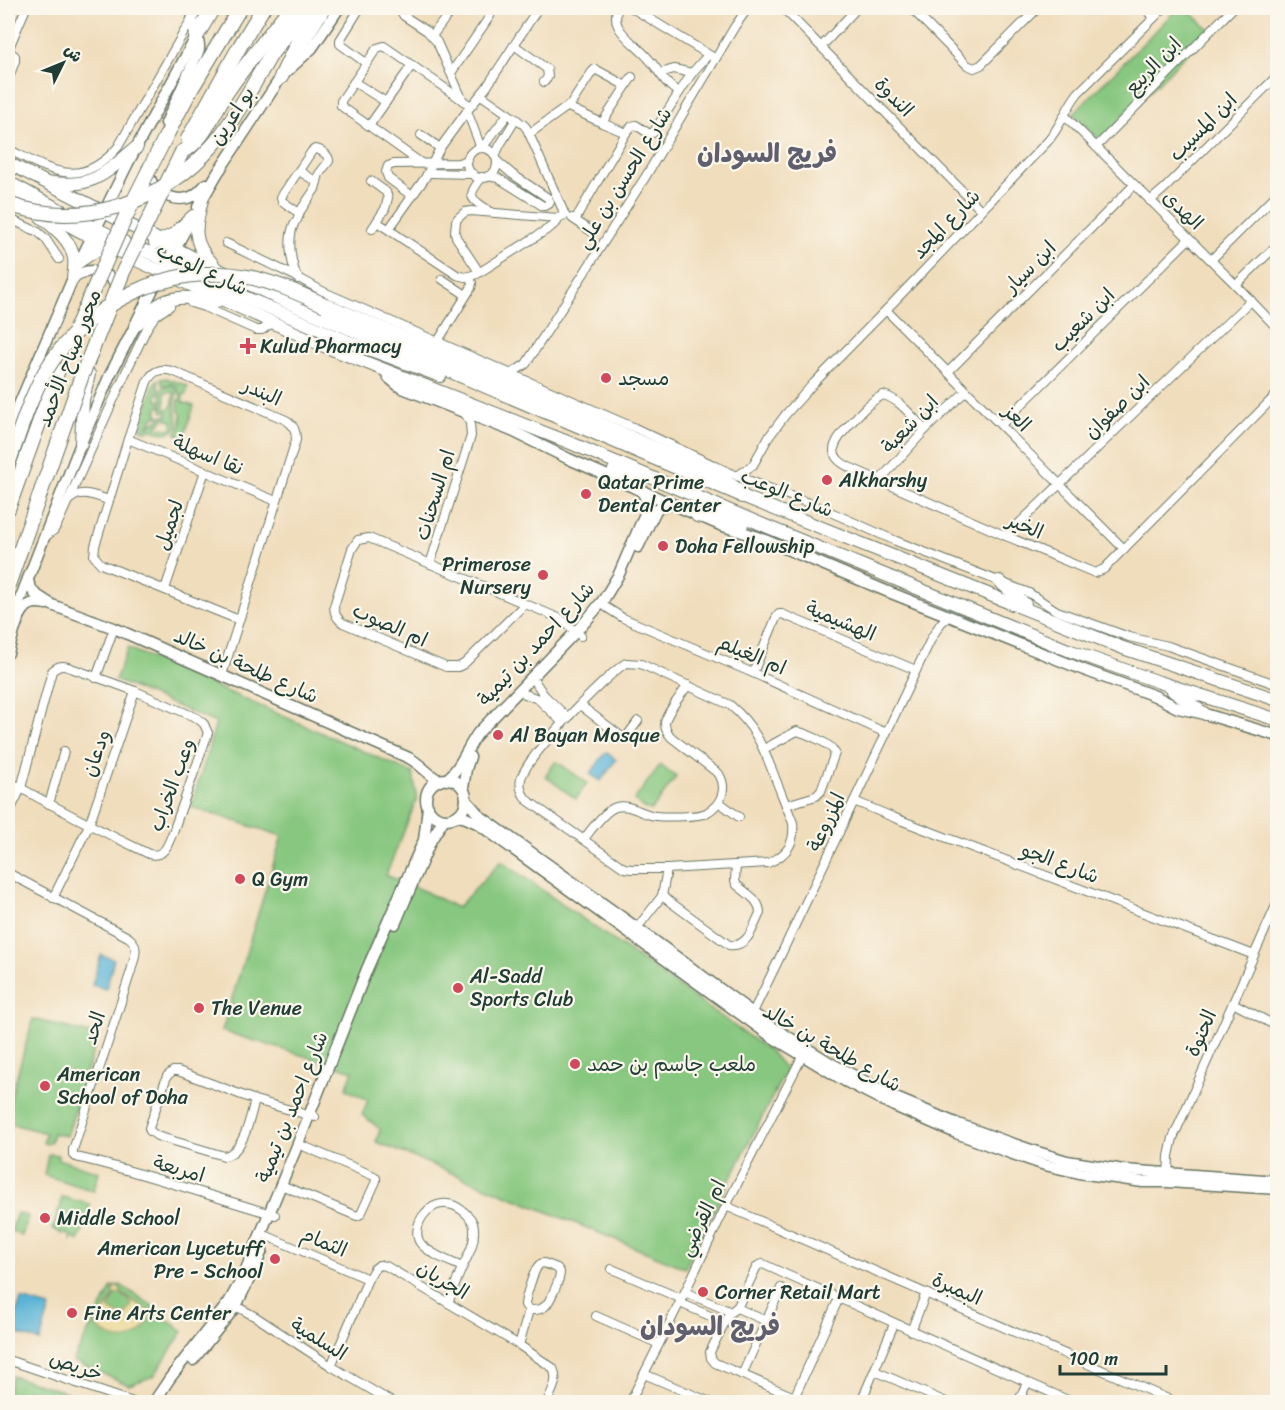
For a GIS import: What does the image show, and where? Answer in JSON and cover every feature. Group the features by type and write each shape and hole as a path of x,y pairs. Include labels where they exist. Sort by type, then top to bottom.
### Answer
{"highway":[{"path":"196,37 213,8"},
{"name":"محور صباح الأحمد","path":"8,509 58,370 125,218 165,138 240,8"},
{"name":"محور صباح الأحمد","path":"8,585 81,378 123,272 182,152 263,8"},
{"path":"182,152 196,143 224,96 259,46 290,8"},
{"path":"10,197 36,211 57,214 84,213 132,202 159,190 190,168 216,142 236,115 296,8"},
{"path":"275,49 307,8"},
{"path":"281,77 314,8"},
{"path":"8,464 38,385 56,356 87,322 116,301 151,285 178,278 229,275 260,280 296,292 325,298 721,479 742,496"}],"main road":[{"path":"46,182 70,184 92,180 106,172 136,147"},
{"path":"81,443 83,400 87,378 120,296 133,249 123,231 122,222 149,162"},
{"name":"شارع الوعب","path":"8,163 220,271 289,303 742,496 1123,648 1278,700"},
{"path":"8,182 90,229 109,246"},
{"path":"10,197 133,249 168,260 242,296 347,341 452,381 467,379"},
{"path":"10,197 55,228 69,244 74,259 74,278"},
{"path":"202,200 196,226 196,239 205,256 220,271"},
{"path":"90,229 90,222 95,217 95,210 91,206"},
{"path":"103,212 133,249"},
{"path":"80,261 98,249 109,246 133,249 161,241 174,234 193,216"},
{"name":"شارع الوعب","path":"133,249 162,272 324,346 573,444 1068,650 1278,720"},
{"path":"180,266 175,267 173,272 180,280"},
{"path":"135,326 156,305 173,298 190,297 237,306"},
{"path":"573,444 591,460 632,479 642,491"},
{"path":"697,516 726,518 752,528 768,527"},
{"path":"999,581 1022,602 1041,615"},
{"path":"1159,682 1205,714"}],"street":[{"path":"8,80 15,56 8,50 26,8"},
{"name":"بو اعرين","path":"174,248 217,174 326,8"},
{"path":"281,77 312,48 339,8"},
{"path":"360,8 340,40 340,44 366,63"},
{"path":"404,8 402,13 404,16 432,36 440,47 467,106 482,148 492,152 512,174 548,198 549,204 562,216"},
{"path":"432,36 453,8"},
{"path":"451,73 490,16 491,8"},
{"path":"617,8 615,19 619,30 648,58 663,79 679,92"},
{"path":"575,220 626,133 636,125 652,134 692,73 712,57 632,8"},
{"name":"شارع الحسن بن علي","path":"512,373 526,364 652,167 712,57 748,8"},
{"name":"الندوة","path":"783,8 981,210"},
{"path":"822,46 857,8"},
{"path":"914,8 967,65 974,68 981,65 1038,8"},
{"path":"1144,8 1154,17"},
{"name":"شارع المجد","path":"738,476 753,465 768,438 814,383 1052,136 1078,93 1164,8"},
{"name":"ابن الربيع","path":"1096,147 1233,8"},
{"path":"194,13 193,30 199,42 199,50 149,162 148,175 153,186 164,194 187,198 196,194 217,174"},
{"path":"8,149 58,172 69,174 91,170 99,166 118,147 194,13"},
{"path":"388,230 429,173 440,148 467,106 481,95 536,13"},
{"path":"103,212 196,37"},
{"path":"514,45 547,69 548,76 544,82"},
{"path":"421,163 341,106 341,101 377,48 382,46 412,65 467,106"},
{"path":"369,126 412,65"},
{"path":"529,134 568,107 595,69 626,86"},
{"path":"660,73 674,69 692,73"},
{"name":"ابن المسيب","path":"1150,201 1278,75"},
{"path":"602,123 632,77"},
{"path":"354,82 386,102"},
{"path":"481,95 524,125 562,216"},
{"path":"568,107 626,133"},
{"name":"الهدى","path":"1065,116 1277,326"},
{"path":"481,176 468,165 472,152 482,148 512,117"},
{"path":"492,213 472,198 471,194 481,176 495,170 500,145 512,117"},
{"path":"422,135 440,148"},
{"path":"289,303 303,293 294,266 291,237 297,219 329,159 318,149 312,151 281,197 297,219"},
{"path":"412,196 388,178 386,172 391,164 458,163 468,160"},
{"path":"299,171 317,182"},
{"path":"429,173 498,178 543,206 549,204"},
{"path":"456,174 474,187"},
{"path":"383,190 391,180"},
{"path":"371,181 388,195 388,201 375,225 388,230 457,275 470,277 479,272 551,227 562,216"},
{"name":"ابن سيار","path":"948,372 1134,185"},
{"path":"1211,260 1278,193"},
{"name":"محور صباح الأحمد","path":"8,437 18,407 74,278 90,229 103,212"},
{"path":"479,272 456,237 457,220 465,212 562,216 575,220 605,240"},
{"path":"8,218 38,232 45,238 59,259"},
{"name":"ابن شعيب","path":"1001,425 1189,239"},
{"name":"شارع الوعب","path":"226,243 297,277 325,298"},
{"path":"1236,285 1278,243"},
{"path":"8,630 109,377 174,248"},
{"path":"74,278 87,271 102,273 114,282 120,296"},
{"path":"438,341 471,286 470,277"},
{"path":"442,279 466,295"},
{"name":"شارع الوعب","path":"303,293 314,291 325,298 438,341 643,431 738,476 1029,593 1057,611 1129,638 1168,646 1278,685"},
{"name":"ابن صفوان","path":"1006,536 1251,300"},
{"path":"43,538 54,530 58,523 143,337 160,311 174,304 187,302 198,304 256,330 262,330 272,323"},
{"name":"العز","path":"886,310 1124,549"},
{"path":"526,364 529,381"},
{"name":"البندر","path":"222,675 296,440 294,428 291,423 175,372 159,370 149,378 109,500 94,556 106,567 239,620"},
{"name":"شارع الوعب","path":"385,370 389,378 400,387 490,421 697,516 758,537 934,610 1155,696 1178,708 1278,736"},
{"name":"ابن شعبة","path":"879,481 925,430 966,391"},
{"name":"الخير","path":"925,430 896,401 883,395 870,402 835,441 834,454 844,465 879,481 1095,573 1102,571 1278,393"},
{"name":"ام السحنات","path":"464,411 470,423 471,436"},
{"name":"ام السحنات","path":"430,564 471,436 478,427 490,421"},
{"name":"نقا اسهلة","path":"128,439 276,501"},
{"path":"753,465 758,484"},
{"name":"لجميل","path":"165,589 204,471"},
{"name":"شارع احمد بن تيمية","path":"603,606 647,509 642,491"},
{"path":"69,501 77,494 83,493 109,500"},
{"name":"شارع احمد بن تيمية","path":"463,788 467,764 478,743 536,683 603,606 625,577 653,515 660,507 669,504"},
{"name":"ام الصوب","path":"525,604 464,664 452,668 343,624 335,616 334,606 352,549 358,540 369,538 561,619 579,634"},
{"name":"شارع طلحة بن خالد","path":"27,579 35,594 52,605 114,628 413,760 430,775 443,780"},
{"path":"8,653 23,611 32,604 52,605"},
{"name":"ام الغيلم","path":"603,606 628,621 753,673 886,733"},
{"name":"المزروعة","path":"932,637 936,620 934,610"},
{"name":"الهشيمية","path":"753,673 779,614 915,670"},
{"name":"المزروعة","path":"750,1016 915,670 941,623 950,616"},
{"path":"96,678 114,628"},
{"name":"شارع احمد بن تيمية","path":"443,780 455,772 478,733 579,634"},
{"path":"626,663 641,664 730,705 750,725 764,749 786,805 794,832 786,852 768,863 667,869 624,868 527,800 522,794 521,778 531,761 580,705 613,672 626,663"},
{"name":"وعب الخراب","path":"8,781 89,825 154,855 167,848 208,733 204,724 197,718 135,691 62,665 52,671 21,788"},
{"path":"536,683 546,702 565,720"},
{"path":"584,839 608,812 616,807 625,807 655,816 700,815 719,802 724,787 719,774 670,737 666,731 666,718 688,685"},
{"name":"ودعان","path":"53,898 89,825 135,691"},
{"path":"525,694 546,702"},
{"path":"580,705 622,737 627,736 638,721"},
{"path":"764,749 797,731 828,745 835,753 821,791 816,796 786,805"},
{"path":"49,804 64,751"},
{"path":"421,767 428,803 435,815 444,819 454,818 465,806 466,800 463,788 455,782 443,780 432,786 427,794 428,803"},
{"path":"8,815 21,788"},
{"name":"شارع طلحة بن خالد","path":"466,800 480,816 637,928 750,1016"},
{"name":"شارع الجو","path":"854,801 1254,954"},
{"path":"719,802 739,817"},
{"name":"شارع احمد بن تيمية","path":"283,1186 303,1146 367,969 424,840 428,803"},
{"name":"شارع طلحة بن خالد","path":"458,816 477,823 750,1016 769,1025 804,1052 896,1098 958,1124 1067,1161 1168,1178 1278,1189"},
{"name":"شارع احمد بن تيمية","path":"154,1402 170,1378 232,1304 272,1214 372,971 431,840 444,819"},
{"path":"662,896 729,945 741,944 747,939 760,909 756,901 736,884 736,865"},
{"path":"637,928 662,896 667,869"},
{"path":"8,873 53,898"},
{"name":"الحد","path":"53,898 128,937 134,941 136,946 131,971 73,1155"},
{"name":"الحنوة","path":"1168,1178 1173,1138 1278,901"},
{"path":"1233,1003 1278,1027"},
{"name":"ام القرضي","path":"630,1402 804,1052"},
{"path":"255,1100 243,1137 231,1155 224,1156 157,1136 152,1134 149,1128 166,1076 173,1071 312,1117"},
{"path":"283,1186 357,1216 361,1214 376,1178 303,1146"},
{"name":"امربعة","path":"73,1155 272,1214"},
{"name":"شارع طلحة بن خالد","path":"1168,1178 1278,1181"},
{"path":"448,1303 474,1244 475,1227 471,1218 454,1204 440,1203 428,1209 420,1220 417,1240 432,1252 462,1267"},
{"name":"البمبرة","path":"726,1206 926,1293 1160,1400 1175,1402"},
{"name":"شارع احمد بن تيمية","path":"160,1402 232,1304 256,1265 267,1236 272,1214"},
{"name":"الثمام","path":"267,1236 368,1279"},
{"path":"544,1263 557,1268 560,1277 548,1304 542,1309 529,1310 525,1305 525,1299 539,1265 544,1263"},
{"path":"806,1402 715,1363 711,1358 710,1352 724,1322 734,1310 756,1268 761,1264 1072,1402"},
{"name":"الجريان","path":"368,1279 379,1265 386,1266 553,1368 556,1382 547,1402"},
{"path":"612,1269 682,1298 724,1322"},
{"path":"331,1366 368,1279"},
{"path":"742,1375 781,1288"},
{"path":"911,1331 926,1293"},
{"path":"682,1298 734,1310 766,1321"},
{"path":"794,1398 839,1298"},
{"name":"السلمية","path":"232,1304 392,1402"},
{"path":"519,1346 529,1310"},
{"path":"596,1316 659,1344"},
{"path":"861,1402 894,1324"},
{"name":"خريص","path":"8,1360 133,1402"},
{"path":"874,1371 946,1402"},
{"path":"644,1374 710,1402"},
{"path":"1018,1402 1027,1383"}],"green space":[{"path":"1178,8 1186,8 1210,30 1101,141 1073,114"},
{"path":"166,378 188,386 182,402 194,406 184,438 175,433 181,426 178,400 181,394 173,384 162,385 161,379"},
{"path":"158,380 157,400 159,400 160,407 157,408 157,414 160,416 151,419 152,421 147,425 148,431 143,431 141,428 154,384"},
{"path":"166,385 166,387 173,386 177,390 175,403 178,425 173,431 163,433 149,428 149,425 165,416 157,428 172,427 172,421 167,419 167,410 172,406 174,395 172,391 165,393 166,410 162,411 161,390"},
{"name":"Al-Sadd Sports Club","path":"128,648 413,773 417,799 386,875 457,908 501,861 771,1052 786,1070 685,1268 376,1142 380,1129 362,1115 368,1100 346,1089 353,1071 222,1031 282,836 191,807 216,723 115,680"},
{"path":"556,761 587,783 576,799 545,776"},
{"path":"660,765 676,777 652,810 646,809 634,800"},
{"path":"33,1019 98,1036 67,1136 53,1133 51,1141 47,1144 43,1143 46,1133 12,1124 8,1133 8,1107"},
{"path":"50,1154 58,1155 58,1159 99,1172 94,1191 44,1175"},
{"path":"62,1197 90,1204 85,1226 78,1241 74,1238 71,1240 72,1237 52,1228"},
{"path":"17,1213 28,1216 22,1236 11,1231"},
{"path":"120,1285 153,1306 152,1310 183,1331 154,1376 129,1385 73,1361 112,1287"},
{"path":"12,1376 99,1402 8,1402"}],"sand":[{"path":"115,1287 120,1288 121,1293 152,1313 142,1331 132,1338 111,1337 95,1326 114,1295","holes":["120,1294 132,1304 124,1316 109,1308 115,1295"]}],"water":[{"path":"606,752 616,760 601,781 590,774"},
{"path":"101,955 114,959 106,989 92,985"},
{"path":"21,1299 50,1307 40,1341 11,1332"}],"place":[{"name":"Kulud Pharmacy","path":"248,346"},
{"name":"مسجد","path":"606,378"},
{"name":"Alkharshy","path":"827,480"},
{"name":"Qatar Prime Dental Center","path":"586,494"},
{"name":"Doha Fellowship","path":"663,546"},
{"name":"Primerose Nursery","path":"543,575"},
{"name":"Al Bayan Mosque","path":"498,735"},
{"name":"Q Gym","path":"240,879"},
{"name":"Al-Sadd Sports Club","path":"458,988"},
{"name":"The Venue","path":"199,1008"},
{"name":"ملعب جاسم بن حمد","path":"575,1064"},
{"name":"American School of Doha","path":"45,1086"},
{"name":"Middle School","path":"45,1218"},
{"name":"American Lycetuff Pre - School","path":"275,1259"},
{"name":"Corner Retail Mart","path":"703,1292"},
{"name":"Fine Arts Center","path":"72,1313"}],"district":[{"name":"فريج السودان","path":"767,153"},
{"name":"فريج السودان","path":"710,1326"}]}
